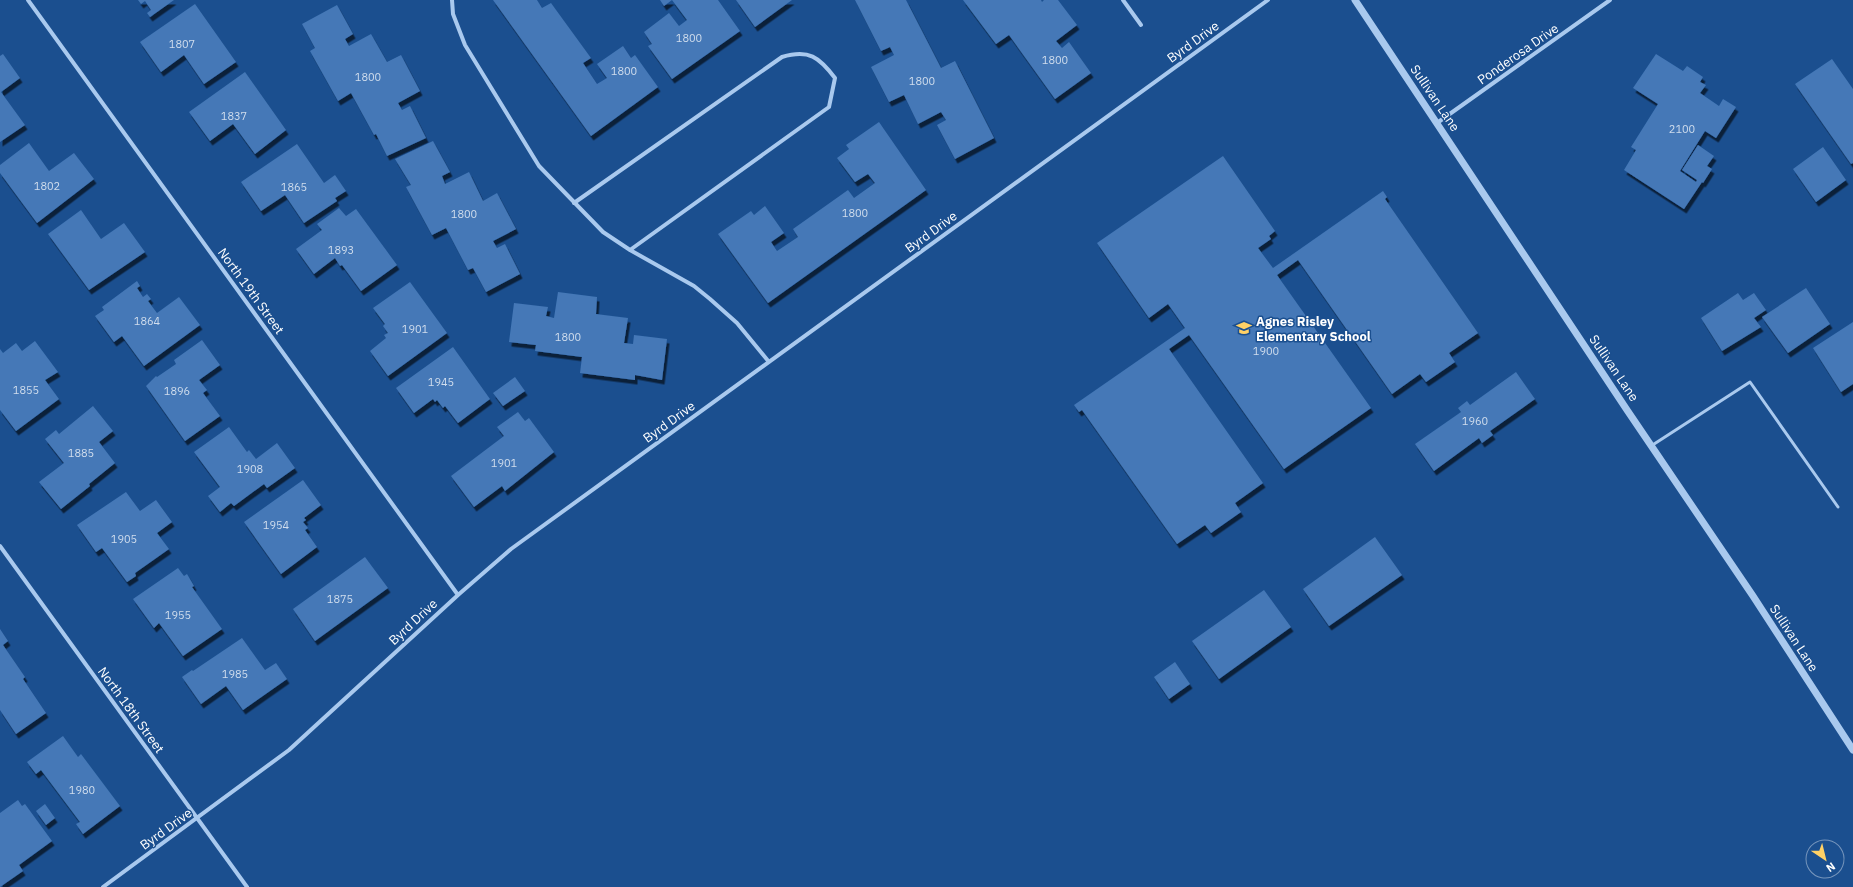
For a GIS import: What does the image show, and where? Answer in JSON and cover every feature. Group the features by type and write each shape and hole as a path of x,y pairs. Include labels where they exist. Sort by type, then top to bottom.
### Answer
{"street":[{"name":"North 19th Street","path":"28,0 458,595"},
{"path":"452,0 453,14 465,45 538,166 603,232 630,250 694,286 737,323 769,362"},
{"path":"1123,0 1141,25"},
{"name":"Byrd Drive","path":"103,887 289,750 458,595 511,549 1268,0"},
{"name":"Sullivan Lane","path":"1355,0 1651,446 1753,596 1853,750"},
{"name":"Ponderosa Drive","path":"1437,124 1610,0"},
{"path":"574,203 782,56 796,53 810,55 824,64 834,78 829,107 630,250"},
{"name":"North 18th Street","path":"0,547 247,887"}],"lane":[{"path":"1651,446 1750,382 1838,507"}],"building":[{"path":"138,0 174,0 150,17 147,13 151,10 145,1 141,4"},
{"path":"493,0 537,0 542,8 551,3 591,58 583,63 597,84 607,78 597,64 623,46 631,58 635,55 658,87 591,136"},
{"path":"660,0 672,0 664,6"},
{"path":"672,0 718,0 740,31 672,79 648,46 652,44 644,32 669,13 679,26 687,20"},
{"path":"736,0 792,0 755,27"},
{"path":"855,0 906,0 941,68 955,61 994,138 955,159 937,125 946,120 941,112 918,124 904,95 889,102 871,67 894,55 890,47 881,51"},
{"path":"963,0 1041,0 1042,2 1044,0 1058,0 1077,25 1056,41 1062,48 1069,42 1091,73 1055,99 1009,35 996,44"},
{"path":"195,4 236,62 204,84 184,55 161,72 140,42"},
{"path":"337,5 353,34 345,39 349,46 371,34 387,62 401,55 420,91 398,103 402,110 410,106 426,138 387,156 376,134 374,135 351,93 338,101 310,51 315,48 302,24"},
{"path":"3,54 20,78 1,92 25,125 0,142 0,56"},
{"path":"1656,54 1683,71 1687,66 1703,77 1700,82 1706,85 1700,93 1719,106 1723,99 1736,107 1716,138 1705,131 1680,171 1696,182 1697,180 1682,170 1698,145 1714,156 1707,166 1712,169 1684,209 1624,170 1636,150 1631,147 1658,104 1633,88"},
{"path":"1832,59 1853,89 1853,163 1851,164 1795,84"},
{"path":"245,72 286,130 255,154 233,124 210,141 189,112"},
{"path":"879,122 926,190 768,303 718,234 751,211 754,215 765,206 784,233 771,242 777,251 798,237 793,229 848,190 854,198 875,183 868,174 855,182 837,158 849,149 846,145"},
{"path":"433,141 450,172 442,176 445,184 469,172 483,201 497,193 516,229 493,241 497,248 505,244 520,274 486,292 473,268 468,270 446,228 432,235 406,187 411,185 395,159"},
{"path":"29,143 49,171 74,153 94,179 37,223 0,173 0,165"},
{"path":"297,144 324,183 335,175 346,191 335,198 337,201 304,223 285,195 261,211 241,182"},
{"path":"1823,147 1846,180 1816,202 1793,169"},
{"path":"1223,156 1275,231 1269,236 1271,239 1258,248 1273,268 1383,191 1387,197 1385,199 1478,333 1449,353 1455,362 1426,382 1420,374 1392,394 1298,260 1277,275 1371,408 1284,469 1189,335 1169,349 1263,483 1235,503 1241,512 1211,533 1205,525 1177,544 1082,410 1079,412 1074,405 1185,328 1168,304 1149,318 1097,243"},
{"path":"339,208 346,216 356,209 397,265 361,291 335,258 314,274 296,249 322,230 317,224"},
{"path":"81,210 101,239 124,223 145,252 89,290 48,234"},
{"path":"137,281 140,286 137,288 143,297 147,294 151,299 148,301 157,313 179,297 200,325 144,366 122,336 114,342 95,316 104,310 102,307"},
{"path":"410,282 447,333 388,376 370,351 386,338 384,335 388,333 383,326 385,324 373,308"},
{"path":"1806,288 1830,324 1788,353 1762,317"},
{"path":"558,292 597,297 596,314 628,318 624,343 633,344 634,335 667,339 662,380 635,375 635,380 580,373 582,357 535,351 536,345 509,342 514,303 548,307 546,316 554,318"},
{"path":"1738,293 1743,300 1754,293 1766,310 1754,318 1761,327 1722,351 1701,318"},
{"path":"1853,322 1853,384 1841,392 1813,348"},
{"path":"202,340 220,365 199,380 207,390 203,393 220,416 185,441 146,386 156,376 157,377 176,364 174,360"},
{"path":"35,341 58,372 45,380 59,399 16,431 0,410 0,349 3,353 16,343 22,351"},
{"path":"453,347 490,399 458,423 445,406 443,408 437,400 435,402 433,399 414,413 396,388"},
{"path":"1516,372 1535,399 1490,431 1493,435 1482,443 1479,438 1434,471 1415,444 1461,412 1458,408 1467,401 1470,405"},
{"path":"515,377 525,391 503,406 493,393"},
{"path":"93,406 113,431 99,442 115,463 89,484 90,486 61,509 39,482 64,463 45,439 56,430 59,434"},
{"path":"518,412 525,421 529,418 554,452 505,491 502,486 474,507 451,476 504,436 497,427"},
{"path":"229,427 247,452 249,450 256,459 277,443 295,468 267,488 264,484 234,506 231,503 220,512 208,496 220,487 194,452"},
{"path":"303,480 321,505 304,518 306,520 303,522 308,528 305,530 317,547 281,574 244,522"},
{"path":"126,492 140,511 156,500 172,522 157,533 169,549 135,573 136,576 127,582 102,548 96,552 77,525"},
{"path":"1375,537 1402,575 1329,626 1303,589"},
{"path":"365,557 388,588 315,641 293,609"},
{"path":"178,568 184,576 187,574 194,586 192,587 222,629 183,656 159,623 154,628 133,599"},
{"path":"1264,590 1291,627 1219,679 1192,641"},
{"path":"0,629 8,641 3,645 25,677 23,679 46,713 16,734 0,710"},
{"path":"242,638 265,670 276,663 287,679 243,710 226,686 201,704 182,677"},
{"path":"1175,662 1190,684 1169,699 1154,677"},
{"path":"63,736 78,757 81,754 120,806 83,834 76,824 80,822 41,770 36,774 27,762"},
{"path":"18,800 22,806 25,804 52,841 19,865 23,871 0,887 0,813"},
{"path":"45,804 55,818 46,825 36,811"}],"place":[{"name":"Agnes Risley Elementary School","path":"1244,328"}]}
